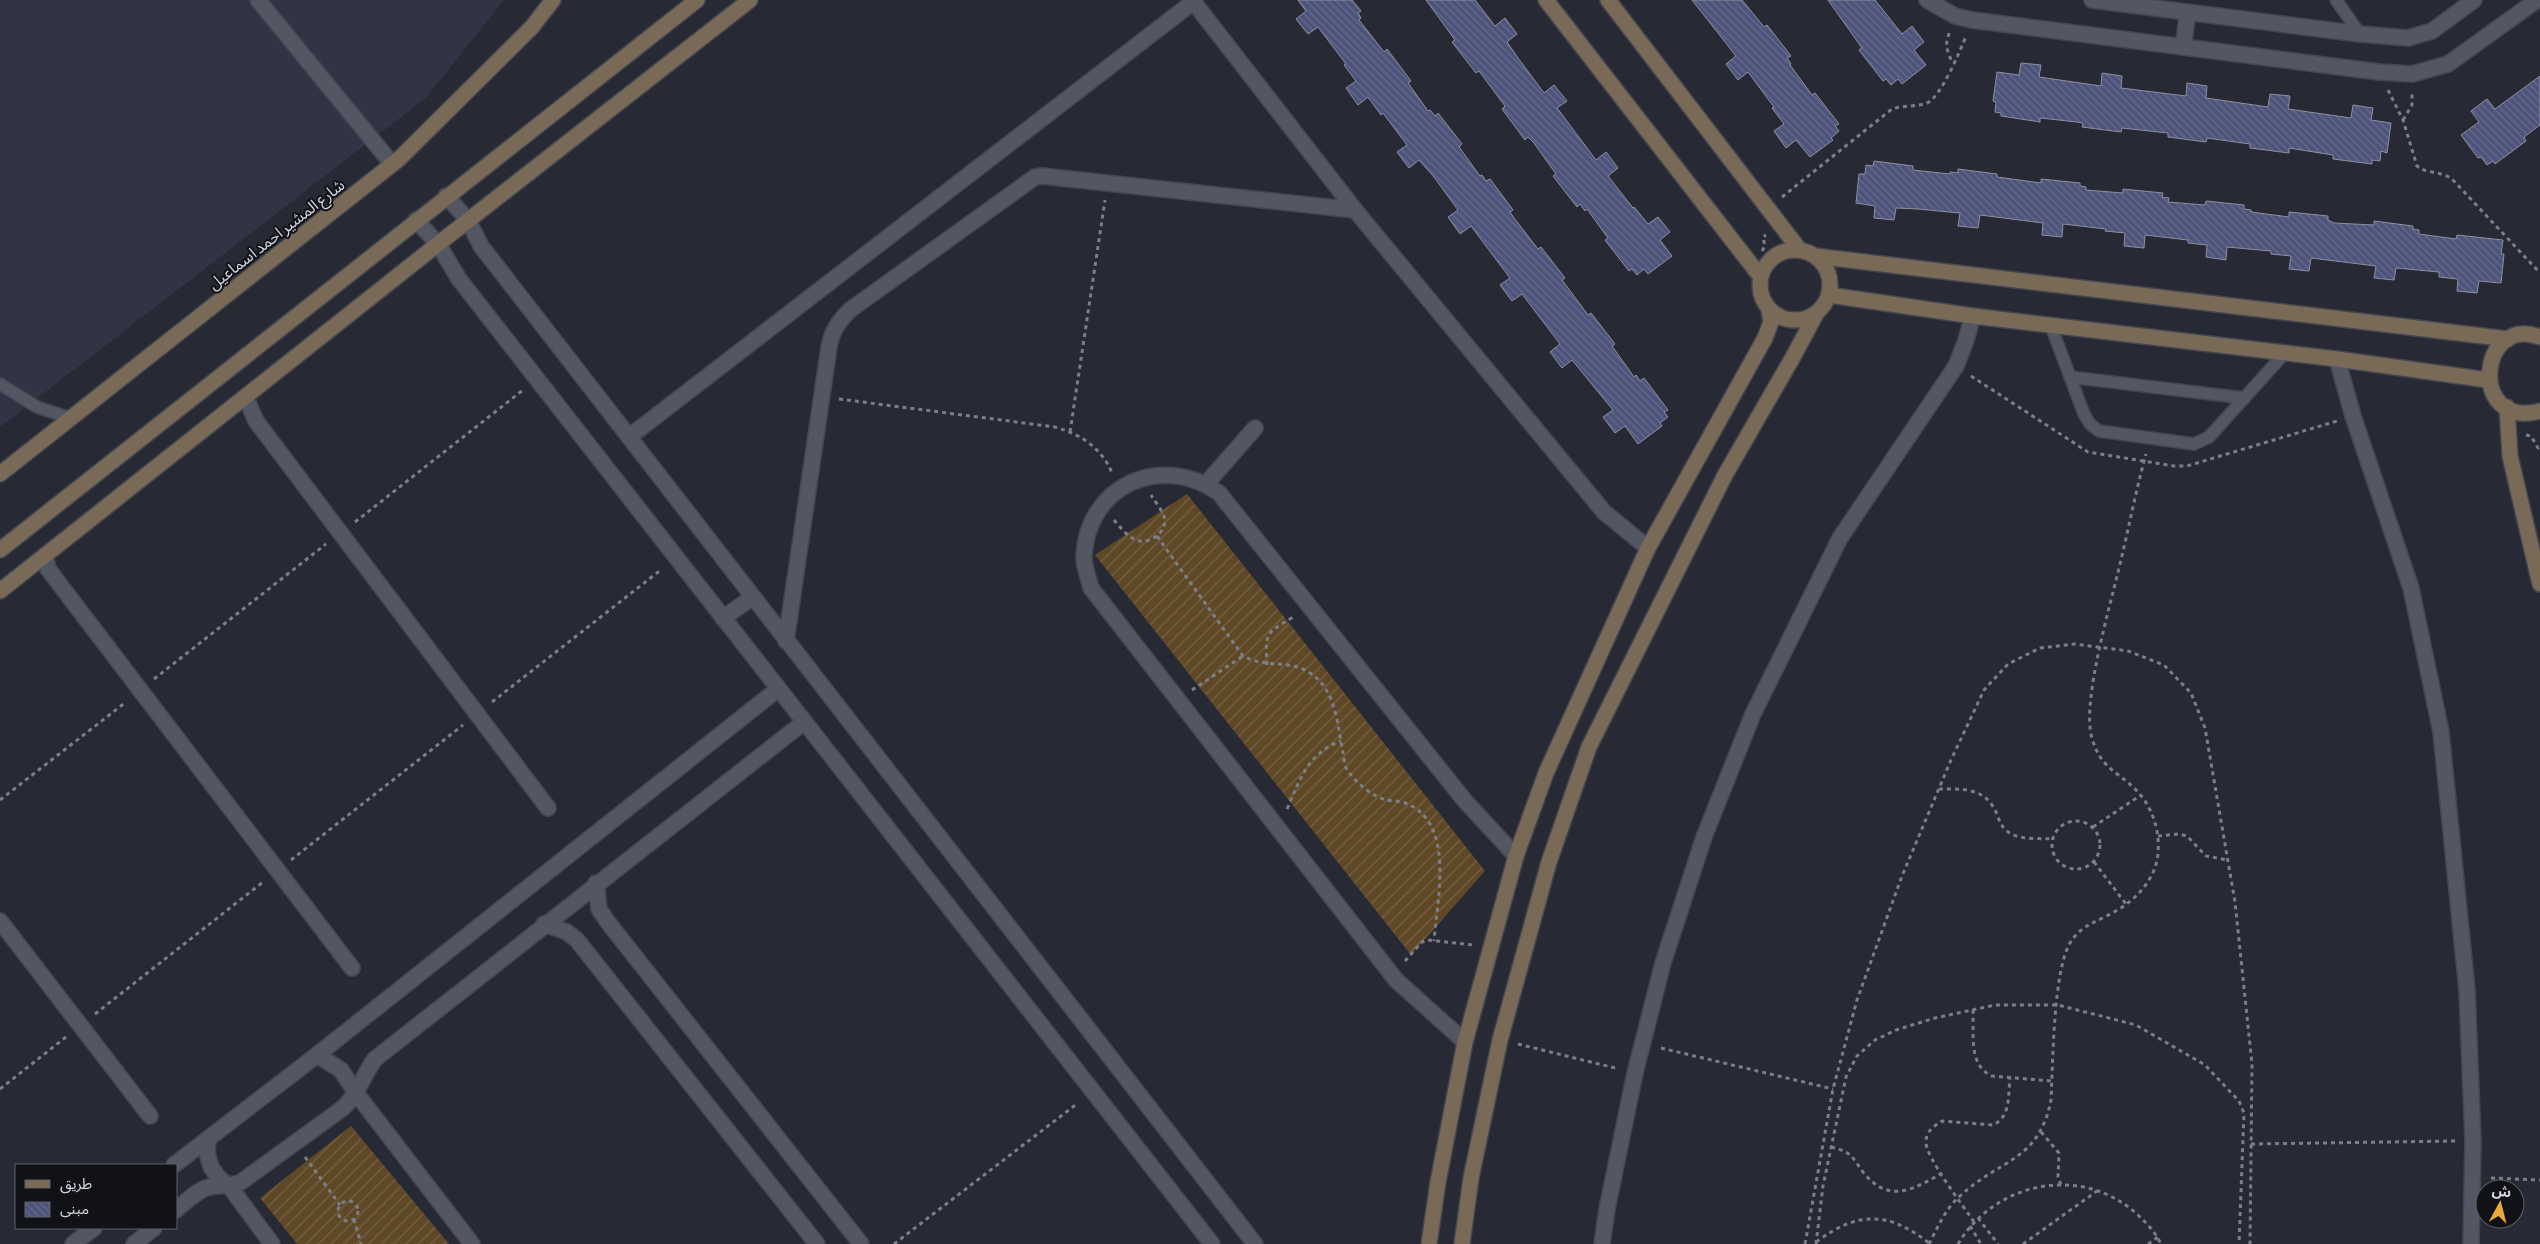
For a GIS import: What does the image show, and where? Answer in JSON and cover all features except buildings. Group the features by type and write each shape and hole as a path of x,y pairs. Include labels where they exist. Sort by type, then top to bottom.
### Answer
{"street":[{"path":"258,0 392,164"},
{"name":"شارع المشير احمد اسماعيل","path":"0,474 392,164 532,27 553,0"},
{"path":"0,550 446,196 697,0"},
{"path":"0,591 246,398 468,220 750,0"},
{"path":"1546,0 1760,276"},
{"path":"1608,0 1799,250"},
{"path":"1927,0 1955,16 1972,20 2379,72 2412,74 2448,64 2537,0"},
{"path":"2092,0 2360,34 2408,38 2432,31 2474,0"},
{"path":"629,437 1193,1 1355,210 1604,512 1648,548"},
{"path":"2183,47 2188,12"},
{"path":"786,641 832,333 839,320 850,310 1028,180 1042,176 1355,210"},
{"path":"446,196 468,220 481,246 1255,1244"},
{"path":"416,220 438,244 451,269 1212,1244"},
{"path":"1429,1244 1438,1182 1465,1042 1516,856 1546,773 1648,548 1765,338 1771,322 1769,310 1760,294 1760,276 1765,265 1774,256 1786,250 1799,250 1816,256 2508,340"},
{"path":"1462,1244 1472,1178 1500,1040 1549,862 1589,747 1725,475 1816,314 1824,306 1829,295 1830,284 1828,273 1816,256"},
{"path":"1829,295 1973,316 2488,380"},
{"path":"1769,310 1779,317 1792,320 1804,319 1816,314"},
{"path":"1602,1244 1607,1209 1642,1043 1663,963 1704,837 1753,714 1840,538 1956,366 1966,343 1973,316"},
{"path":"2538,335 2521,335 2508,340 2496,350 2489,364 2488,380 2498,400 2507,408 2519,412 2540,411"},
{"path":"2338,360 2353,416 2411,588 2441,732 2468,990 2473,1141 2471,1244"},
{"path":"246,398 256,421 548,808"},
{"path":"2507,408 2510,456 2540,584"},
{"path":"1206,484 1255,428"},
{"path":"1465,1042 1392,974 1091,588 1084,560 1088,531 1102,505 1118,489 1140,478 1174,474 1206,484 1219,493 1465,801 1516,856"},
{"path":"45,555 48,569 352,968"},
{"path":"723,618 753,597"},
{"path":"175,1164 317,1055 778,689"},
{"path":"178,1208 202,1190 215,1186 230,1187 241,1182 343,1108 356,1093 364,1075 375,1059 596,883 804,722"},
{"path":"596,883 600,909 607,921 861,1244"},
{"path":"0,921 150,1116"},
{"path":"544,924 567,932 577,940 817,1244"},
{"path":"317,1055 341,1070 356,1093 472,1244"},
{"path":"208,1139 207,1153 211,1167 219,1178 230,1187 272,1244"},
{"path":"73,1244 93,1229"},
{"path":"134,1244 153,1229"}],"lane":[{"path":"2336,0 2360,34"},
{"path":"2051,326 2084,414 2090,424 2099,431 2194,444 2202,442 2284,354"},
{"path":"2070,376 2244,398"},
{"path":"0,384 37,407 70,418"}],"path":[{"path":"1952,63 1946,46 1955,16"},
{"path":"1768,208 1892,109 1902,105 1924,104 1934,100 1941,91 1972,20"},
{"path":"2379,72 2403,120 2416,166 2423,170 2438,172 2452,180 2540,273"},
{"path":"2403,120 2412,105 2412,74"},
{"path":"1070,432 1108,184"},
{"path":"1741,253 1746,249 1749,252 1759,253 1765,246 1763,237 1781,224"},
{"path":"0,800 537,379"},
{"path":"821,397 1045,426 1070,432 1087,441 1101,454 1111,470 1118,489"},
{"path":"1816,1243 1836,1227 1860,1220 1885,1220 1909,1227 1929,1243 1944,1215 1958,1197 2027,1150 2041,1132 2047,1120 2061,968 2070,943 2088,924 2134,900 2153,874 2158,855 2158,836 2153,814 2141,795 2115,774 2100,758 2091,737 2089,715 2100,647 2151,438"},
{"path":"1102,505 1126,534 1136,540 1147,541 1157,536 1163,527 1164,516 1140,478"},
{"path":"1157,536 1243,656 1267,665 1282,663 1305,670 1324,684 1335,708 1346,770 1365,789 1384,799 1406,803 1424,816 1436,835 1440,857 1434,941"},
{"path":"0,1089 676,558"},
{"path":"1267,665 1266,642 1270,632 1309,606"},
{"path":"1805,1244 1833,1089 1857,1000 1902,876 1939,790 1984,690 2008,664 2040,648 2075,644 2128,651 2164,665 2190,692 2205,728 2235,902 2252,1064 2250,1244"},
{"path":"1178,699 1243,656"},
{"path":"1278,828 1307,765 1316,754 1341,741"},
{"path":"1939,790 1967,789 1981,795 1992,805 2004,829 2024,837 2052,839"},
{"path":"2093,827 2141,795"},
{"path":"2069,821 2082,821 2093,827 2100,838 2100,851 2094,862 2083,869 2070,869 2059,862 2052,852 2052,839 2058,828 2069,821"},
{"path":"2158,836 2179,834 2187,836 2206,856 2228,860"},
{"path":"2094,862 2126,904"},
{"path":"1392,974 1422,942 1434,941 1491,947"},
{"path":"1816,1243 1823,1186 1846,1077 1858,1056 1875,1040 1896,1030 1935,1018 1996,1005 2058,1005 2136,1025 2205,1065 2238,1101 2244,1112 2239,1244"},
{"path":"1974,1010 1975,1060 1979,1067 1992,1076 2052,1082"},
{"path":"1500,1040 1636,1073"},
{"path":"1642,1043 1833,1089"},
{"path":"1974,1222 1927,1150 1928,1132 1942,1121 1993,1125 1999,1123 2006,1113 2010,1078"},
{"path":"894,1244 1093,1092"},
{"path":"2041,1132 2059,1153 2058,1177 2061,1185"},
{"path":"2251,1144 2473,1141"},
{"path":"294,1143 340,1205"},
{"path":"1831,1147 1845,1150 1872,1182 1885,1188 1900,1191 1914,1189 1942,1174"},
{"path":"2472,1178 2540,1180"},
{"path":"1958,1244 1970,1226 1998,1202 2021,1191 2046,1185 2072,1185 2098,1191 2121,1202 2141,1218 2158,1237 2161,1244"},
{"path":"2023,1244 2098,1191"},
{"path":"346,1201 353,1202 358,1207 358,1214 354,1220 347,1221 340,1218 338,1211 340,1205 346,1201"},
{"path":"1978,1218 1998,1244"},
{"path":"354,1220 361,1244"},
{"path":"1970,1226 1982,1244"},
{"path":"2148,1244 2158,1237"}],"shaded area":[{"path":"0,0 504,0 426,98 0,427"},
{"path":"1187,494 1485,871 1411,955 1095,555"},
{"path":"351,1126 449,1244 297,1244 260,1198"}]}
